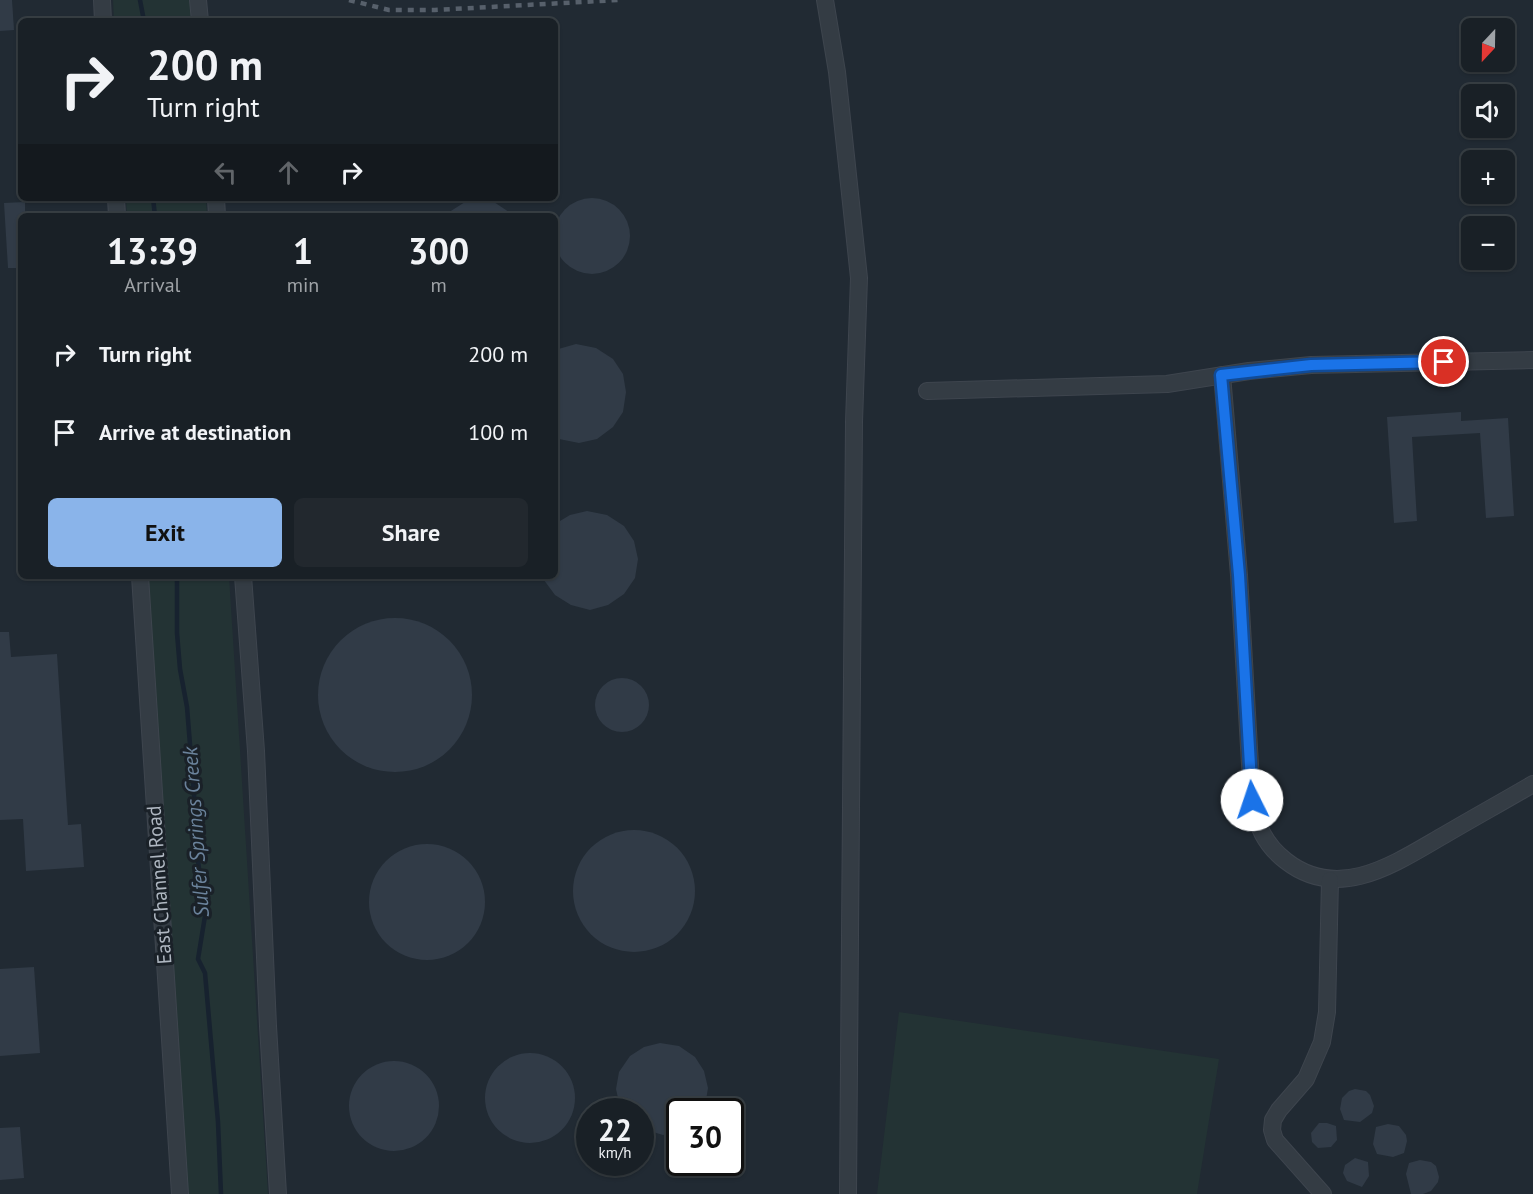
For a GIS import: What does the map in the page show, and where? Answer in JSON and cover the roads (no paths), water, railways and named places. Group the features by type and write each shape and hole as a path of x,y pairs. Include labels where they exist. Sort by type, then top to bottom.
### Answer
{"street":[{"path":"102,0 103,18"},
{"path":"198,0 200,18"},
{"path":"825,0 837,72 859,278 854,422 848,1194"},
{"path":"927,392 1167,384 1221,375 1311,365 1533,360"},
{"path":"1221,375 1239,575 1250,777 1255,819 1262,835 1276,853 1311,875 1329,880 1350,879 1374,873 1401,860 1533,784"},
{"name":"East Channel Road","path":"140,579 180,1194"},
{"path":"243,579 256,751 278,1194"},
{"path":"1323,1194 1275,1140 1272,1130 1273,1120 1279,1110 1306,1079 1322,1042 1327,1012 1329,880"}],"waterway":[{"name":"Sulfer Springs Creek","path":"140,0 143,18"},
{"name":"Sulfer Springs Creek","path":"153,201 155,213"},
{"name":"Sulfer Springs Creek","path":"177,579 177,633 180,669 187,707 195,807 194,829 205,916 198,959 205,973 218,1122 221,1194"}],"railway":[{"path":"349,0 389,10 435,10 618,0"}]}
